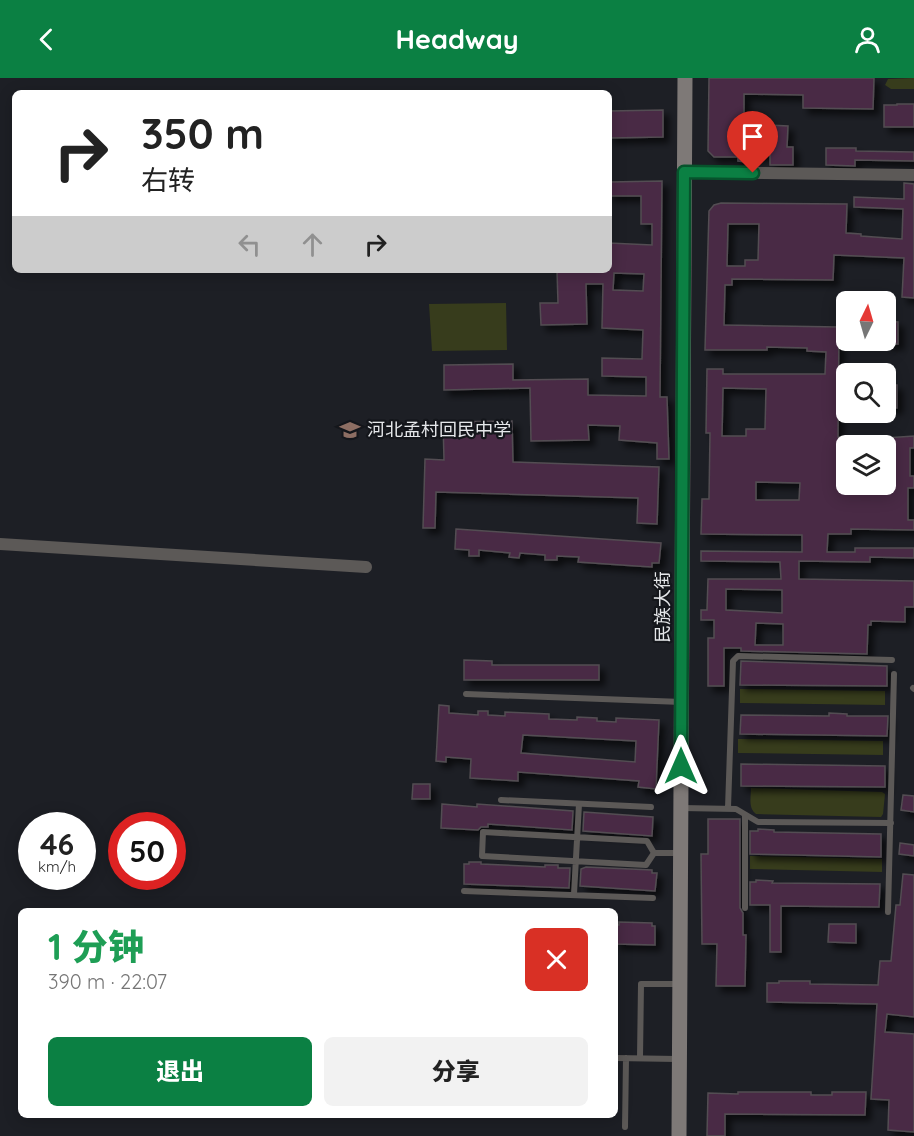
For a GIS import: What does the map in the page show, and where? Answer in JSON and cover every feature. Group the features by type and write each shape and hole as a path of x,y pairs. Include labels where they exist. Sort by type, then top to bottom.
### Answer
{"main road":[{"name":"民族大街","path":"679,1136 685,78"}],"street":[{"path":"684,172 914,175"},
{"path":"0,543 366,567"}],"lane":[{"path":"728,808 733,661 738,656 892,660"},
{"path":"888,912 894,674"},
{"path":"466,694 681,702"},
{"path":"501,800 651,807"},
{"path":"574,894 579,804"},
{"path":"681,808 736,809 758,822 891,822"},
{"path":"745,815 745,908"},
{"path":"483,832 647,841 654,853 646,865 482,856 483,832"},
{"path":"654,853 681,853"},
{"path":"464,891 653,898"},
{"path":"640,1058 641,984 680,984"},
{"path":"618,1058 680,1059"},
{"path":"625,1127 626,1058"}],"green space":[{"path":"914,78 914,89 891,89 885,85 888,79"},
{"path":"506,303 507,350 432,351 429,304"},
{"path":"740,689 885,691 885,705 740,703"},
{"path":"738,739 883,741 883,755 738,753"},
{"path":"751,788 882,792 885,794 883,814 881,817 756,814 751,806"},
{"path":"750,856 882,859 882,872 750,869"}],"building":[{"path":"709,78 874,78 873,109 803,108 803,95 744,94 744,124 788,126 787,147 793,147 793,165 770,165 770,155 747,155 747,162 738,161 738,157 714,157 708,151"},
{"path":"914,104 914,127 884,127 884,105"},
{"path":"663,110 663,137 612,138 612,111"},
{"path":"826,148 914,152 914,161 855,160 855,166 826,165"},
{"path":"662,181 660,397 667,397 669,459 657,459 657,443 619,440 620,426 588,425 589,440 531,441 530,388 444,390 444,365 513,364 513,380 588,379 588,395 646,396 646,377 602,376 602,358 642,359 643,330 602,328 603,284 586,284 587,324 541,325 540,303 558,303 557,273 612,273 612,243 652,245 652,224 641,224 641,196 612,196 612,182","holes":["614,273 644,274 643,291 613,290"]},
{"path":"904,183 914,184 914,298 902,297 904,258 834,255 833,280 732,279 732,285 725,285 724,325 836,327 836,351 839,351 839,363 836,363 836,423 838,423 836,495 896,495 896,437 914,436 914,448 910,448 910,476 914,476 914,488 908,488 908,520 914,520 914,530 851,529 851,534 828,534 827,552 855,552 855,548 914,548 914,558 870,557 870,562 799,561 799,579 914,581 914,607 905,607 905,622 871,621 871,625 868,625 867,654 741,651 741,648 724,648 724,686 708,686 708,638 714,638 714,620 701,620 701,610 707,610 708,579 781,579 780,562 701,561 701,551 802,552 802,535 701,534 702,499 709,499 710,433 706,433 707,369 723,369 723,374 825,374 826,352 807,351 807,348 767,347 767,350 705,350 709,211 714,205 721,203 847,204 846,233 902,239 903,209 854,207 854,197 904,199","holes":["728,224 759,224 758,260 745,260 745,266 727,266","723,388 766,389 765,429 746,429 746,436 722,436","756,482 800,483 799,500 756,500","726,589 782,590 782,613 726,610","756,623 783,624 783,645 755,645"]},
{"path":"896,322 898,322 898,344 896,344"},
{"path":"896,385 897,385 896,408"},
{"path":"512,421 513,462 659,467 657,524 637,523 638,498 436,492 435,528 423,528 425,459 444,460 443,422"},
{"path":"456,529 661,543 659,563 652,563 652,567 636,566 578,562 579,557 557,556 557,560 545,560 545,555 520,553 519,558 509,557 510,553 479,550 479,556 469,556 469,550 455,549"},
{"path":"464,660 492,661 492,665 599,665 599,680 464,680"},
{"path":"741,661 887,666 887,686 740,685"},
{"path":"439,705 449,706 449,713 478,715 478,711 488,711 488,715 505,716 505,712 549,714 549,719 577,720 577,717 616,722 616,718 659,720 656,789 638,787 639,781 518,772 518,781 470,778 471,759 446,757 446,762 436,761","holes":["523,735 636,741 635,762 521,753"]},
{"path":"829,713 847,714 847,716 888,716 887,736 740,734 741,715 829,716"},
{"path":"741,764 885,766 885,787 741,786"},
{"path":"413,784 430,784 430,799 412,799"},
{"path":"903,795 914,796 914,812 901,810"},
{"path":"442,804 477,807 477,804 573,811 572,830 488,824 488,827 481,827 478,830 441,828"},
{"path":"584,812 653,817 652,836 583,831"},
{"path":"708,819 740,819 740,908 743,913 743,935 746,935 745,986 716,986 717,944 702,944 701,854 708,854"},
{"path":"758,829 774,830 774,832 881,834 881,857 750,854 750,831 758,831"},
{"path":"900,843 914,845 914,856 899,854"},
{"path":"469,862 545,867 545,865 558,865 558,868 570,868 569,888 464,884 464,864 469,864"},
{"path":"586,867 652,870 652,873 657,873 655,891 580,886 581,869"},
{"path":"903,874 914,875 914,1017 887,1014 885,1032 914,1034 914,1132 888,1130 889,1100 871,1099 877,1004 767,1002 767,983 779,983 779,981 878,985 880,961 891,961 896,905 900,905"},
{"path":"756,880 773,881 772,883 880,884 879,907 781,906 781,952 770,952 770,905 750,905 750,882 756,882"},
{"path":"619,922 652,923 652,926 655,926 655,945 618,944"},
{"path":"829,924 856,924 856,943 828,942"},
{"path":"738,1092 811,1092 811,1095 832,1095 832,1092 866,1092 865,1115 725,1114 725,1136 707,1136 708,1093 738,1094"}],"place":[{"name":"河北孟村回民中学","path":"350,430"}],"route":[{"path":"681,766 684,172 753,173"}]}
